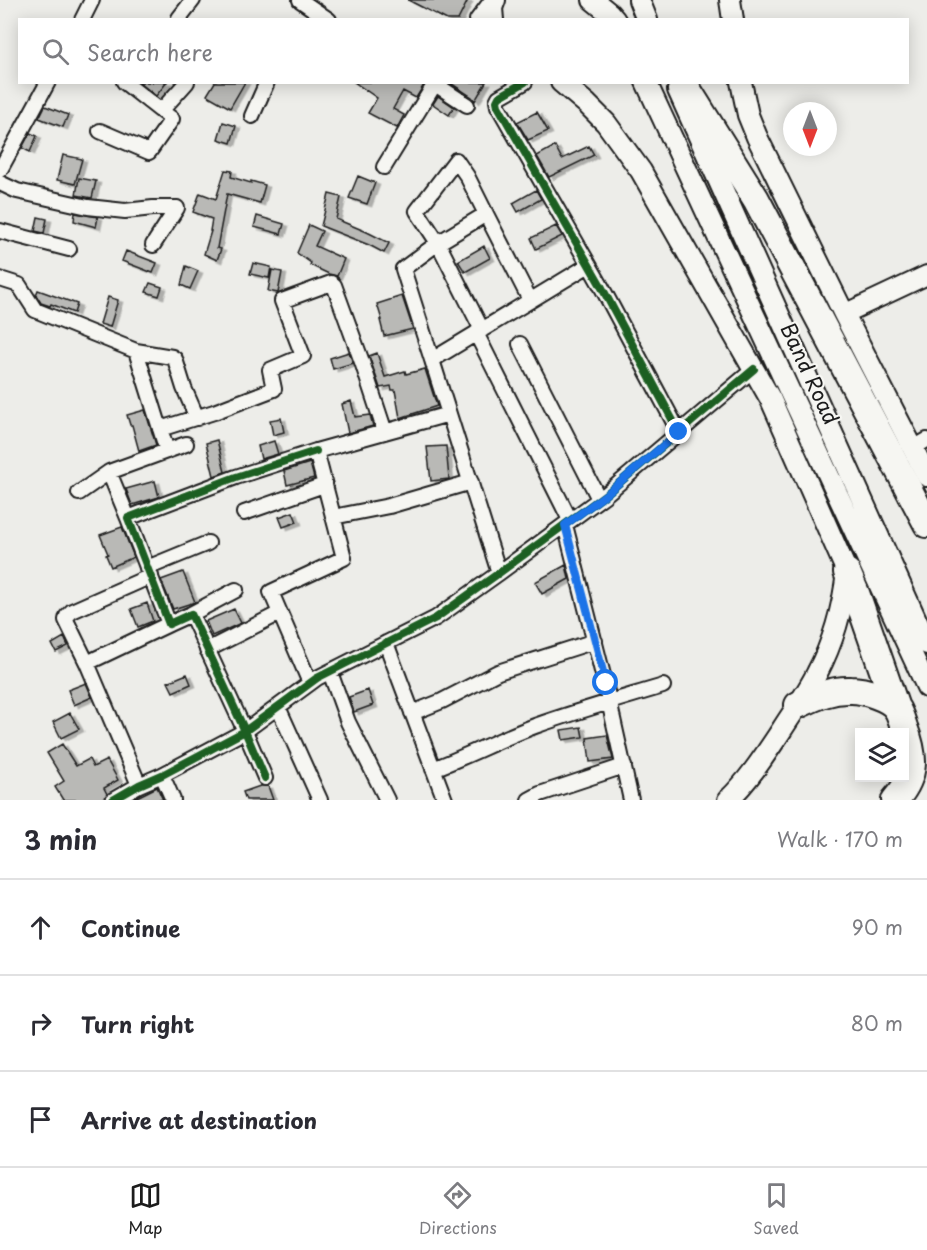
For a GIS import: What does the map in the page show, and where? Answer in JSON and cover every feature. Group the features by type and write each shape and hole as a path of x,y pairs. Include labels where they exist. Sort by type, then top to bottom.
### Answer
{"highway":[{"path":"683,84 756,199 927,524"},
{"path":"847,572 910,744 912,760 909,780 895,800"},
{"path":"798,705 830,692 852,690 878,696 896,708"}],"main road":[{"path":"493,0 493,18"},
{"path":"593,0 613,18"},
{"path":"639,0 646,18"},
{"path":"730,0 733,18"},
{"path":"563,84 606,123 641,171 771,400 847,572 840,612 827,652 809,688 760,763 728,800"},
{"name":"Band Road","path":"647,84 927,687"},
{"name":"Band Road","path":"675,84 927,644"},
{"path":"741,84 745,105 754,130 844,314 920,444 927,476"}],"street":[{"path":"83,18 92,0"},
{"path":"179,18 193,0"},
{"path":"300,0 325,18"},
{"path":"479,18 493,0"},
{"path":"0,170 47,84"},
{"path":"100,130 149,152 172,119 127,84"},
{"path":"161,111 184,84"},
{"path":"252,116 266,84"},
{"path":"384,167 433,84"},
{"path":"436,84 467,105"},
{"path":"522,84 500,97 497,101 498,106 589,265 679,432"},
{"path":"530,300 467,176 456,160 417,212 438,243 568,523 631,800"},
{"path":"0,183 17,191 88,207 125,212 153,208 177,208 153,245"},
{"path":"486,214 438,243 403,269 500,573"},
{"path":"0,231 69,249"},
{"path":"432,360 589,265"},
{"path":"844,314 927,275"},
{"path":"0,279 20,285 35,310 136,351 175,359 196,417"},
{"path":"160,429 274,389 270,370 303,356 282,301 331,283 334,285 362,362 385,432"},
{"path":"520,344 599,499"},
{"path":"136,351 167,451"},
{"path":"113,800 245,731 310,683 436,618 599,499 754,369"},
{"path":"128,518 236,477 316,451 449,414"},
{"path":"79,493 109,472 186,444"},
{"path":"310,683 271,592 344,558 316,451"},
{"path":"109,472 169,624"},
{"path":"333,517 389,506 471,482"},
{"path":"244,513 324,485"},
{"path":"139,785 87,663 66,620 67,616 72,611 208,543"},
{"path":"87,663 237,590"},
{"path":"207,650 280,613"},
{"path":"190,614 265,778"},
{"path":"412,713 442,701 498,672 595,641"},
{"path":"386,643 445,800"},
{"path":"330,672 348,722 387,800"},
{"path":"433,769 464,758 505,737 569,714 663,686"},
{"path":"278,707 320,800"},
{"path":"529,800 540,794 624,766"},
{"path":"162,775 173,800"}],"building":[{"path":"408,0 468,0 459,18 443,18"},
{"path":"141,84 165,84 156,96"},
{"path":"214,84 244,84 230,108 207,95"},
{"path":"357,84 424,85 416,98 403,91 393,109 404,115 397,128 368,113 377,98"},
{"path":"452,84 485,84 475,101"},
{"path":"438,96 454,107 449,115 433,104"},
{"path":"45,106 68,115 63,127 39,118"},
{"path":"537,112 548,131 528,140 517,122"},
{"path":"223,122 236,126 231,143 218,139"},
{"path":"30,133 37,136 30,152 22,148"},
{"path":"555,146 562,159 589,146 594,155 549,177 537,156"},
{"path":"63,155 82,159 75,184 57,180"},
{"path":"225,170 232,171 231,177 265,185 260,203 227,194 217,248 221,249 217,260 204,254 212,219 193,212 200,193 216,199"},
{"path":"358,176 375,183 367,204 349,198"},
{"path":"79,178 96,181 92,198 76,195"},
{"path":"536,190 541,199 518,212 513,203"},
{"path":"329,194 341,197 336,219 389,243 384,253 321,226"},
{"path":"75,213 98,217 96,227 74,221"},
{"path":"257,216 284,224 281,234 254,227"},
{"path":"38,217 47,219 44,233 35,231"},
{"path":"309,225 322,231 315,246 344,259 337,276 310,265 311,263 297,253"},
{"path":"556,226 562,236 536,249 531,238"},
{"path":"484,246 490,258 465,272 458,261"},
{"path":"126,251 157,263 153,273 122,261"},
{"path":"253,263 271,267 269,278 250,274"},
{"path":"186,266 198,271 190,289 181,285"},
{"path":"272,270 282,272 278,293 268,291"},
{"path":"150,283 162,287 159,296 146,292"},
{"path":"38,290 77,304 74,313 51,304 50,306 41,303 36,295"},
{"path":"402,296 413,329 384,336 377,304"},
{"path":"108,297 118,300 110,327 100,324"},
{"path":"349,352 353,363 333,369 330,358"},
{"path":"377,353 385,377 405,371 406,374 425,369 437,406 400,418 395,390 392,390 391,386 380,388 369,356"},
{"path":"351,401 355,417 370,415 373,426 348,433 342,404"},
{"path":"145,410 156,445 139,451 127,415"},
{"path":"281,418 284,432 273,435 270,420"},
{"path":"217,440 225,472 214,476 206,443"},
{"path":"274,441 278,454 261,459 258,446"},
{"path":"446,446 449,479 431,481 427,447"},
{"path":"310,463 314,478 287,485 284,471"},
{"path":"155,481 159,497 132,505 126,489"},
{"path":"293,512 297,522 283,527 279,517"},
{"path":"122,527 134,557 111,567 100,535"},
{"path":"566,565 569,579 542,594 535,582"},
{"path":"183,572 195,602 173,609 161,580"},
{"path":"147,603 153,621 138,627 131,609"},
{"path":"234,609 241,623 212,636 206,621"},
{"path":"64,637 68,646 56,652 52,644"},
{"path":"187,674 191,684 173,692 168,682"},
{"path":"86,683 92,697 74,705 68,690"},
{"path":"368,690 373,705 354,712 349,697"},
{"path":"70,713 79,729 61,738 53,722"},
{"path":"581,727 583,737 563,740 561,730"},
{"path":"607,735 613,759 590,762 587,738"},
{"path":"62,744 76,766 89,759 93,767 107,760 118,780 104,788 107,794 105,798 63,800 55,787 64,781 47,753"},
{"path":"260,786 268,786 273,800 246,800 243,792"},
{"path":"157,787 163,800 131,800"}],"cycle path":[{"path":"522,84 499,97 498,106 600,284 679,432"},
{"path":"113,800 245,731 317,678 436,618 605,495 754,369"},
{"path":"265,778 191,614 169,624 128,518 236,477 316,451"}],"route":[{"path":"606,683 565,525 605,495 679,432"}]}
